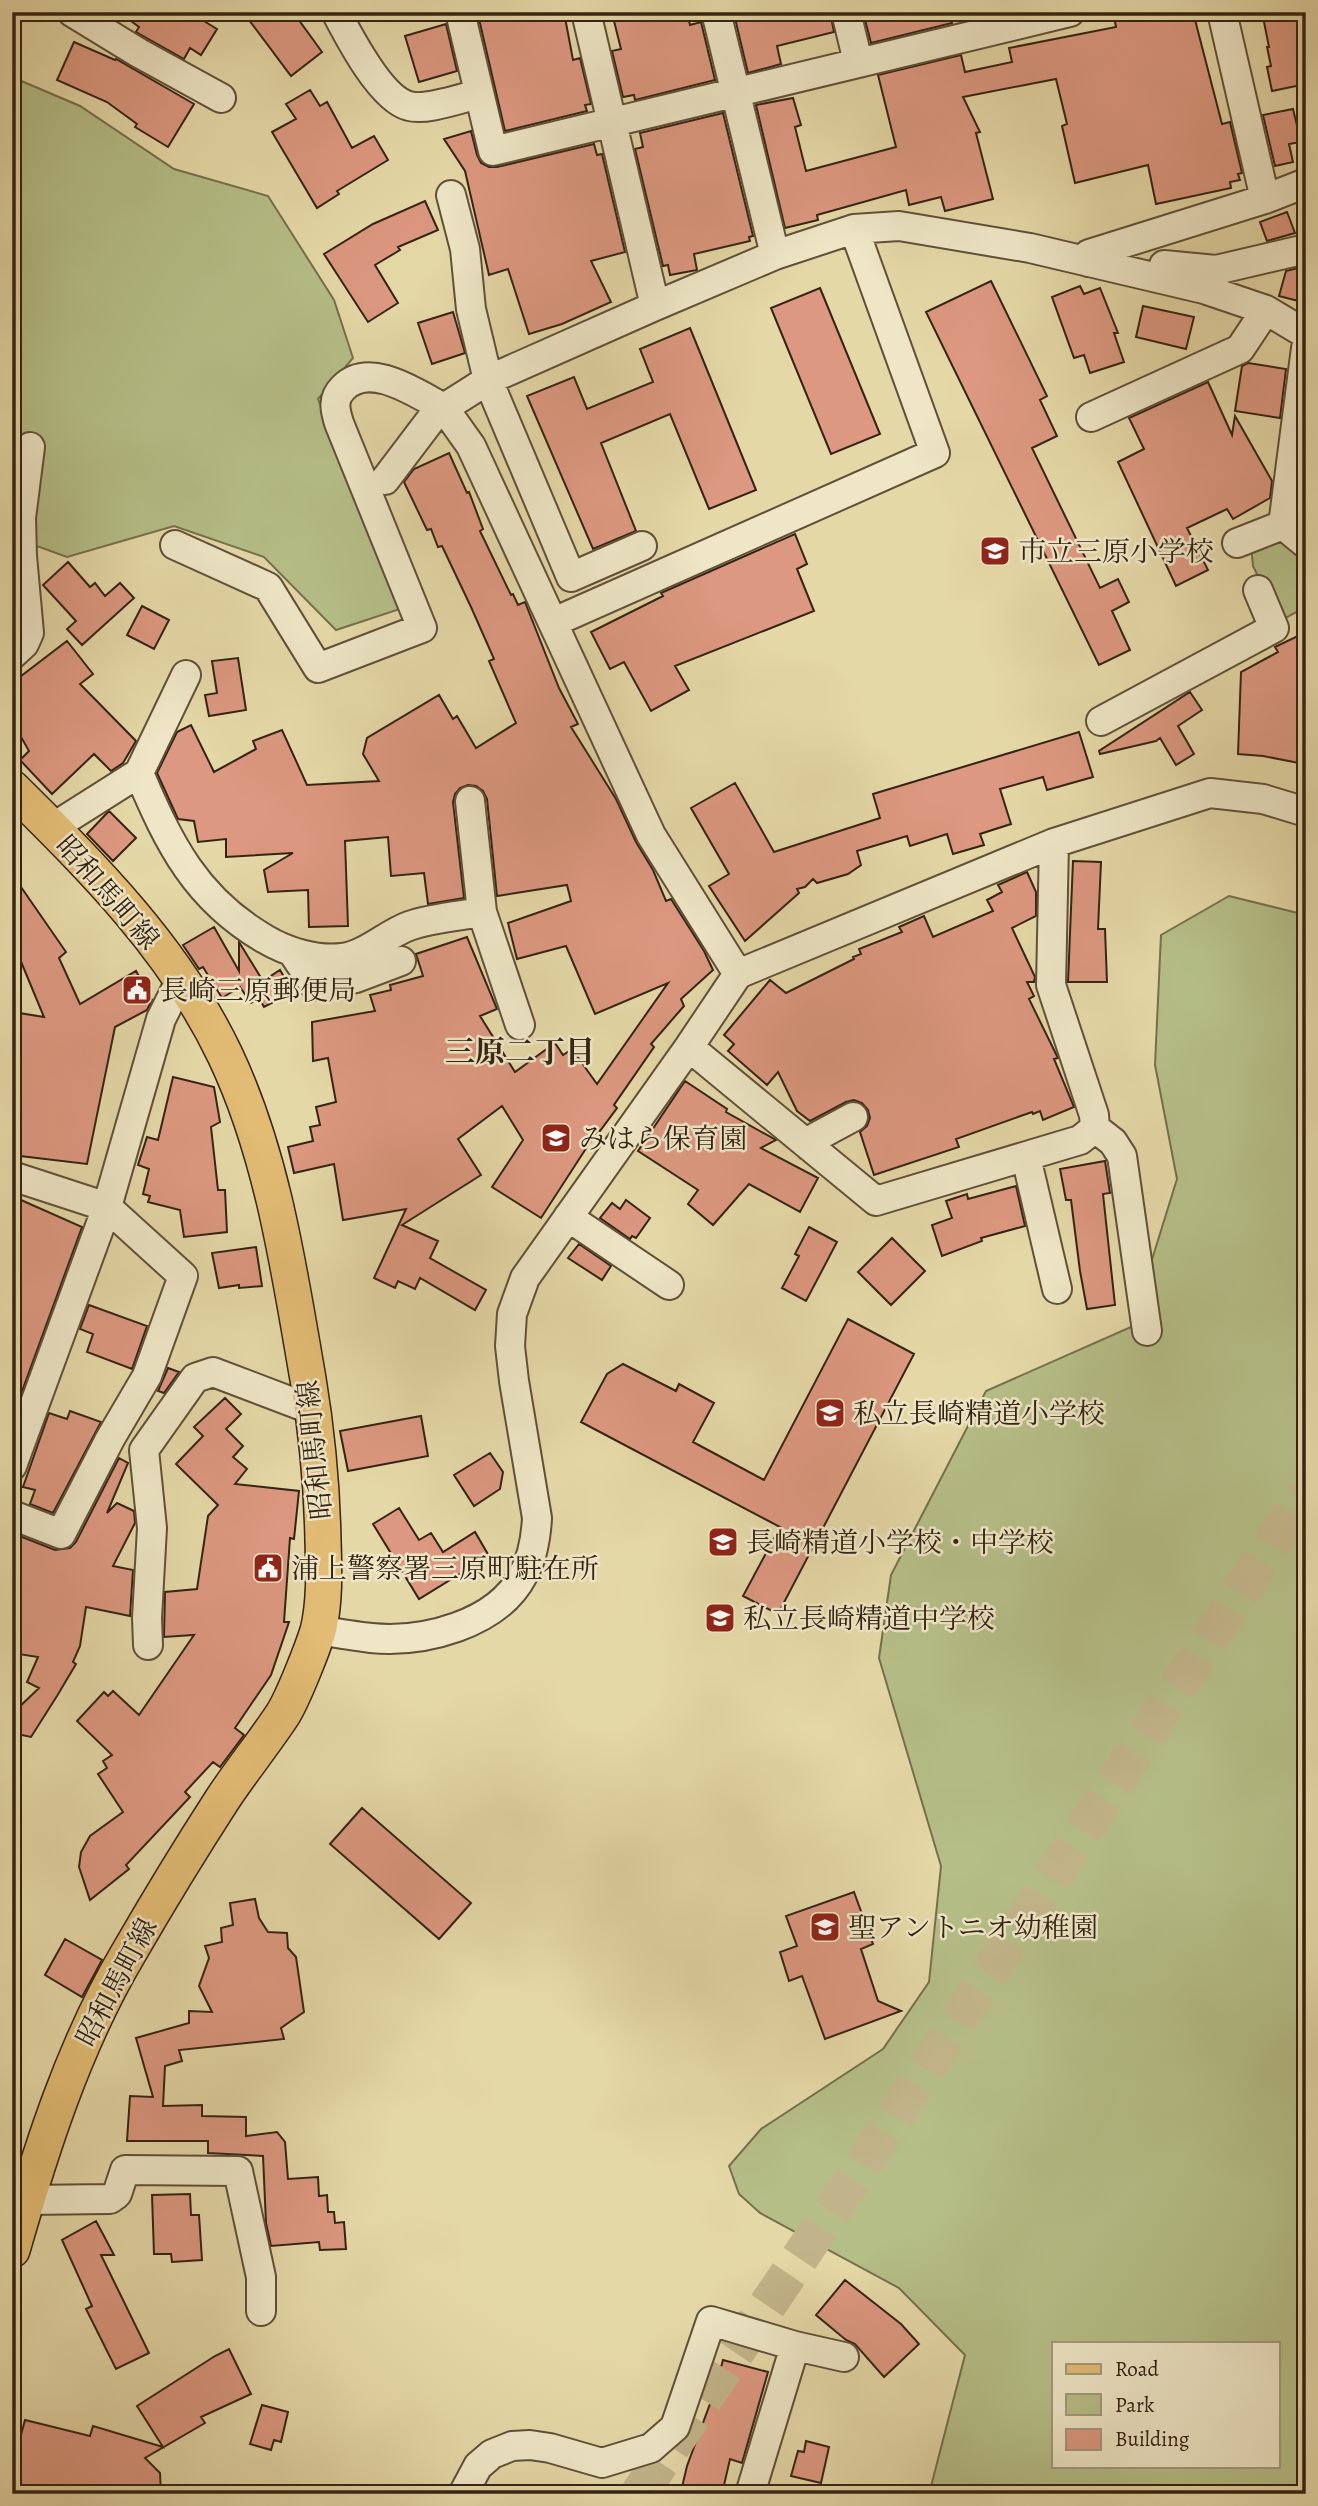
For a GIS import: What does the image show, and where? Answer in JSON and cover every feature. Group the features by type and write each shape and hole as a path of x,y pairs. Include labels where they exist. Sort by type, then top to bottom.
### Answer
{"main road":[{"name":"昭和馬町線","path":"12,788 88,863 144,927 204,1015 225,1055 258,1141 285,1254 313,1410 322,1494 324,1574 318,1630 286,1710 222,1801 125,1959 79,2050 26,2200 12,2250"}],"street":[{"path":"72,12 221,98"},
{"path":"336,12 357,51 393,99 409,106 421,107 479,94"},
{"path":"460,12 493,151 613,124 858,62 973,23 1070,12"},
{"path":"586,12 655,306"},
{"path":"716,12 775,256"},
{"path":"846,12 858,62"},
{"path":"1222,12 1265,199"},
{"path":"1088,262 1089,254 1265,199 1306,183"},
{"path":"451,195 465,249 471,309 488,380 571,578 642,547"},
{"path":"385,480 432,418 488,380 775,256 854,229 899,226 1030,248 1204,289 1266,310 1306,334"},
{"path":"554,622 935,453 854,229"},
{"path":"1139,274 1161,264 1216,270 1306,249"},
{"path":"1091,417 1240,349 1266,310"},
{"path":"1283,525 1306,348"},
{"path":"175,545 268,587 318,668 422,628 339,424 335,400 346,384 356,378 369,376 395,384 444,408 471,446 651,835 738,974"},
{"path":"12,655 24,644 29,633 21,518 30,447"},
{"path":"1237,543 1283,525"},
{"path":"1283,525 1306,544"},
{"path":"1101,722 1274,628 1258,590"},
{"path":"52,828 139,773 186,675"},
{"path":"139,773 173,845 203,890 217,905 253,932 293,953 346,957 410,926 482,912"},
{"path":"318,1630 373,1638 428,1636 481,1616 507,1596 523,1575 536,1534 537,1518 510,1346 512,1314 524,1278 738,974 1054,843 1210,793 1264,799 1306,812"},
{"path":"470,801 482,912 520,1025"},
{"path":"1054,843 1051,985 1094,1115 1095,1128 1113,1142 1122,1156 1147,1331"},
{"path":"293,953 314,986 356,978 401,961"},
{"path":"12,1466 107,1207 161,1019 181,979"},
{"path":"689,1047 876,1201 1080,1140 1095,1128"},
{"path":"809,1146 816,1136 853,1117"},
{"path":"1026,1157 1057,1289"},
{"path":"12,1176 107,1207 183,1276 147,1376 110,1439 61,1534 12,1515"},
{"path":"568,1217 669,1286"},
{"path":"148,1645 152,1528 144,1450 195,1378 213,1372 313,1410"},
{"path":"26,2200 110,2199 117,2194 125,2170 238,2171 261,2277 261,2311"},
{"path":"463,2494 478,2466 492,2454 512,2446 550,2448 602,2463 651,2448 675,2427 711,2321 795,2346 844,2357"},
{"path":"750,2494 795,2346"}],"green space":[{"path":"12,77 80,106 174,169 268,196 334,300 353,358 318,399 403,608 336,630 264,557 174,526 67,557 12,537"},
{"path":"1281,532 1306,554 1306,607 1280,621 1253,566 1251,545"},
{"path":"1229,896 1306,915 1306,2494 929,2494 965,2355 899,2288 760,2213 739,2194 729,2166 761,2129 883,2049 929,1982 941,1866 879,1658 891,1575 986,1391 1131,1327 1177,1179 1155,1065 1161,935"}],"building":[{"path":"119,12 189,12 217,29 201,55 190,48 184,59 136,32 139,27"},
{"path":"243,12 293,12 322,52 291,76"},
{"path":"513,12 564,12 573,60 580,58 591,104 585,105 587,111 505,131 479,19"},
{"path":"631,12 687,12 690,25 701,22 715,80 635,100 634,95 623,97 612,51 621,49 613,17"},
{"path":"830,12 834,32 777,46 781,64 748,73 734,14"},
{"path":"863,12 949,12 952,23 871,43"},
{"path":"1138,12 1193,12 1222,124 1230,122 1242,173 1238,174 1240,180 1230,182 1231,188 1156,204 1148,165 1075,183 1062,126 1067,124 1056,79 963,97 980,132 976,133 993,199 945,211 941,197 909,205 906,190 817,215 818,220 785,228 756,105 793,98 801,125 795,127 806,171 896,147 878,75 961,55 965,72 1012,62 1009,48 1116,27 1114,17"},
{"path":"1262,12 1306,12 1306,84 1272,91 1267,67 1271,66 1269,47"},
{"path":"446,24 457,71 419,82 405,36"},
{"path":"74,42 116,59 194,104 168,147 135,127 137,124 107,102 57,80"},
{"path":"310,90 320,106 327,102 352,148 374,136 388,160 337,191 339,194 317,208 272,132 296,119 286,104"},
{"path":"1293,109 1301,142 1289,144 1293,162 1275,166 1263,115"},
{"path":"723,113 753,236 749,237 750,241 694,254 697,270 670,275 668,265 663,266 635,149 643,147 640,133"},
{"path":"471,131 481,163 489,167 594,144 597,155 602,154 625,252 591,261 611,302 562,324 529,334 508,269 489,275 465,171 444,139"},
{"path":"425,201 438,230 398,247 400,250 375,265 398,303 368,322 324,254 373,224"},
{"path":"1287,212 1295,233 1267,241 1260,222"},
{"path":"1306,266 1306,303 1279,296 1286,271"},
{"path":"991,281 1047,396 1040,400 1057,436 1032,448 1100,588 1118,579 1129,602 1112,611 1130,650 1099,665 926,312"},
{"path":"1080,286 1084,294 1100,288 1118,333 1114,333 1124,362 1090,373 1084,355 1074,358 1052,297"},
{"path":"820,288 880,434 831,454 771,308"},
{"path":"1143,306 1194,317 1186,349 1136,337"},
{"path":"453,312 465,353 432,364 418,323"},
{"path":"690,328 756,490 709,509 670,414 601,443 636,531 593,549 527,396 574,377 587,409 653,382 640,349"},
{"path":"1248,363 1286,369 1280,418 1235,411 1242,366"},
{"path":"1208,382 1232,435 1235,416 1272,481 1270,498 1233,519 1227,509 1187,528 1208,570 1176,586 1118,462 1144,449 1129,418"},
{"path":"449,453 467,493 469,492 483,529 480,531 511,595 513,594 518,605 525,602 559,688 578,724 571,727 616,799 666,901 671,899 713,970 681,999 684,1006 651,1044 654,1047 614,1105 617,1108 600,1131 598,1130 541,1218 492,1187 523,1140 502,1106 458,1139 481,1175 402,1225 438,1241 430,1258 486,1290 475,1310 420,1278 415,1289 398,1281 395,1288 374,1278 406,1209 343,1220 334,1164 294,1173 288,1147 313,1141 310,1127 320,1125 316,1107 336,1102 328,1058 313,1061 312,1022 375,1011 370,995 391,990 390,985 423,976 416,954 467,937 497,1009 480,1016 515,1072 555,1043 563,1055 572,1049 597,1084 668,983 595,1014 566,946 517,959 508,923 571,901 567,885 497,896 487,799 483,791 476,786 460,788 453,802 464,898 428,904 424,873 391,876 388,837 345,841 348,926 309,927 308,890 268,892 264,870 293,853 226,857 226,839 198,842 194,821 178,819 157,773 177,732 191,725 214,772 256,749 253,741 282,730 307,785 379,781 363,754 367,738 439,695 453,719 457,716 476,748 516,723 489,661 494,659 471,607 442,546 438,547 431,529 427,530 404,482 414,469"},
{"path":"795,534 807,564 797,569 814,611 675,666 689,690 651,711 624,662 610,669 591,632 663,596 661,593"},
{"path":"68,562 90,587 95,583 105,596 120,583 134,598 82,645 67,629 76,621 43,585"},
{"path":"142,606 169,620 154,649 127,635"},
{"path":"1306,632 1306,740 1299,763 1238,754 1241,672 1278,652 1275,647"},
{"path":"67,641 93,674 80,684 136,741 123,763 111,771 94,754 52,794 20,760 29,751 12,721 12,683"},
{"path":"238,658 246,710 209,716 205,695 217,693 212,661"},
{"path":"1190,692 1202,710 1178,726 1194,754 1176,765 1160,738 1100,754 1099,751"},
{"path":"1079,732 1093,777 1047,790 1043,777 1000,789 1011,824 980,834 984,845 953,854 947,834 910,846 907,836 857,851 861,865 848,874 817,883 813,879 805,887 797,889 799,893 745,941 709,886 729,874 691,808 735,783 774,852 880,818 873,794"},
{"path":"109,811 136,838 113,861 87,834"},
{"path":"1073,861 1101,862 1098,929 1105,929 1107,982 1068,982"},
{"path":"1027,872 1036,892 1036,916 1012,928 1035,977 1034,982 1027,982 1034,996 1029,999 1058,1058 1054,1059 1074,1107 1043,1120 1040,1111 1033,1114 1032,1112 956,1139 959,1147 874,1175 860,1132 867,1126 870,1118 862,1103 854,1100 846,1102 810,1121 797,1111 778,1072 767,1085 728,1051 734,1044 724,1035 770,980 786,993 854,959 853,957 861,954 859,949 902,932 899,927 924,916 933,937 993,911 987,900 1002,892 998,885"},
{"path":"12,874 66,952 59,958 80,1004 136,971 152,1000 147,1010 115,1027 87,1164 12,1155 12,1066 19,1013 44,1017 12,940"},
{"path":"214,927 239,971 239,942 263,981 280,970 293,992 264,1007 259,998 251,1003 240,987 222,998 203,967 199,969 183,945"},
{"path":"173,1077 214,1087 220,1122 211,1127 218,1190 225,1190 227,1232 184,1237 180,1210 148,1202 150,1196 143,1194 149,1169 138,1165 147,1137 158,1140"},
{"path":"685,1081 727,1109 726,1112 776,1140 761,1148 818,1178 800,1212 749,1184 713,1225 688,1204 698,1190 638,1151"},
{"path":"1105,1161 1110,1193 1103,1194 1115,1305 1087,1309 1071,1200 1066,1200 1060,1169"},
{"path":"1016,1186 1025,1226 981,1238 982,1241 942,1256 932,1225 952,1218 946,1201 967,1194 968,1199"},
{"path":"12,1196 82,1227 13,1416 12,1415"},
{"path":"626,1200 650,1218 636,1238 632,1236 630,1239 600,1218 612,1203 620,1209"},
{"path":"809,1227 837,1242 806,1301 782,1288 799,1256 795,1254"},
{"path":"892,1238 925,1271 891,1305 858,1272"},
{"path":"579,1244 611,1266 602,1280 568,1258"},
{"path":"256,1247 262,1286 219,1288 212,1253"},
{"path":"89,1305 147,1326 132,1369 87,1352 93,1334 80,1329"},
{"path":"848,1319 914,1354 778,1614 743,1596 780,1527 581,1422 607,1374 623,1364 676,1391 679,1384 714,1403 693,1442 764,1480"},
{"path":"168,1368 179,1372 164,1393 158,1391"},
{"path":"225,1398 241,1414 226,1429 243,1446 233,1457 247,1469 235,1484 299,1491 294,1539 290,1538 284,1622 289,1622 271,1675 235,1728 244,1735 220,1767 213,1762 185,1792 190,1797 126,1865 129,1869 90,1900 79,1867 81,1852 90,1836 123,1812 98,1774 107,1768 103,1761 112,1755 77,1721 104,1692 108,1696 113,1691 139,1715 194,1635 164,1637 165,1592 197,1589 208,1516 218,1505 176,1464 203,1436 194,1427"},
{"path":"70,1411 101,1422 53,1513 30,1504 35,1490 23,1487 49,1413 67,1419"},
{"path":"421,1416 428,1456 348,1471 340,1431"},
{"path":"490,1453 503,1472 500,1489 474,1506 454,1475"},
{"path":"119,1458 128,1463 107,1513 117,1503 134,1511 135,1523 113,1566 133,1570 130,1616 86,1607 80,1646 73,1662 76,1664 31,1737 12,1733 12,1714 39,1688 27,1682 38,1657 12,1653 12,1533 55,1550 70,1548 76,1542"},
{"path":"399,1508 419,1540 431,1533 443,1552 475,1532 489,1556 419,1599 373,1524"},
{"path":"362,1808 471,1903 439,1939 330,1844"},
{"path":"854,1892 873,1944 861,1949 878,2001 901,2011 825,2039 802,1976 789,1981 780,1952 797,1946 786,1916"},
{"path":"255,1899 259,1918 268,1932 287,1933 288,1948 296,1957 304,2012 281,2028 284,2039 179,2050 182,2061 165,2066 163,2106 202,2105 202,2116 246,2117 246,2136 277,2132 285,2142 288,2179 318,2177 319,2196 327,2195 328,2212 334,2212 335,2223 344,2222 346,2249 320,2250 319,2242 271,2246 266,2223 263,2156 208,2153 208,2141 127,2141 130,2096 153,2097 136,2038 189,2023 189,2011 212,2012 199,1986 209,1958 205,1946 222,1942 221,1928 233,1925 230,1903"},
{"path":"65,1939 102,1960 82,1997 45,1975"},
{"path":"190,2194 191,2215 199,2215 202,2260 172,2262 171,2254 154,2254 152,2195"},
{"path":"96,2221 114,2255 101,2255 149,2353 116,2369 86,2309 92,2306 62,2240"},
{"path":"845,2280 901,2324 919,2344 884,2377 855,2344 846,2340 816,2315"},
{"path":"229,2349 251,2394 201,2417 205,2423 145,2458 160,2473 161,2494 58,2494 12,2482 12,2468 25,2420 90,2436 93,2426 163,2447 137,2406"},
{"path":"723,2360 768,2372 742,2463 730,2459 722,2494 712,2494 682,2487"},
{"path":"262,2405 288,2412 281,2442 274,2440 271,2450 250,2444"},
{"path":"806,2441 829,2447 821,2483 791,2476 798,2451 804,2452"}],"tunnel":[{"path":"639,2494 858,2172 1306,1492"}],"place":[{"name":"市立三原小学校","path":"995,551"},
{"name":"長崎三原郵便局","path":"137,990"},
{"name":"みはら保育園","path":"556,1138"},
{"name":"私立長崎精道小学校","path":"830,1413"},
{"name":"長崎精道小学校・中学校","path":"723,1542"},
{"name":"浦上警察署三原町駐在所","path":"268,1568"},
{"name":"私立長崎精道中学校","path":"720,1618"},
{"name":"聖アントニオ幼稚園","path":"825,1927"}],"district":[{"name":"三原二丁目","path":"520,1052"}]}
